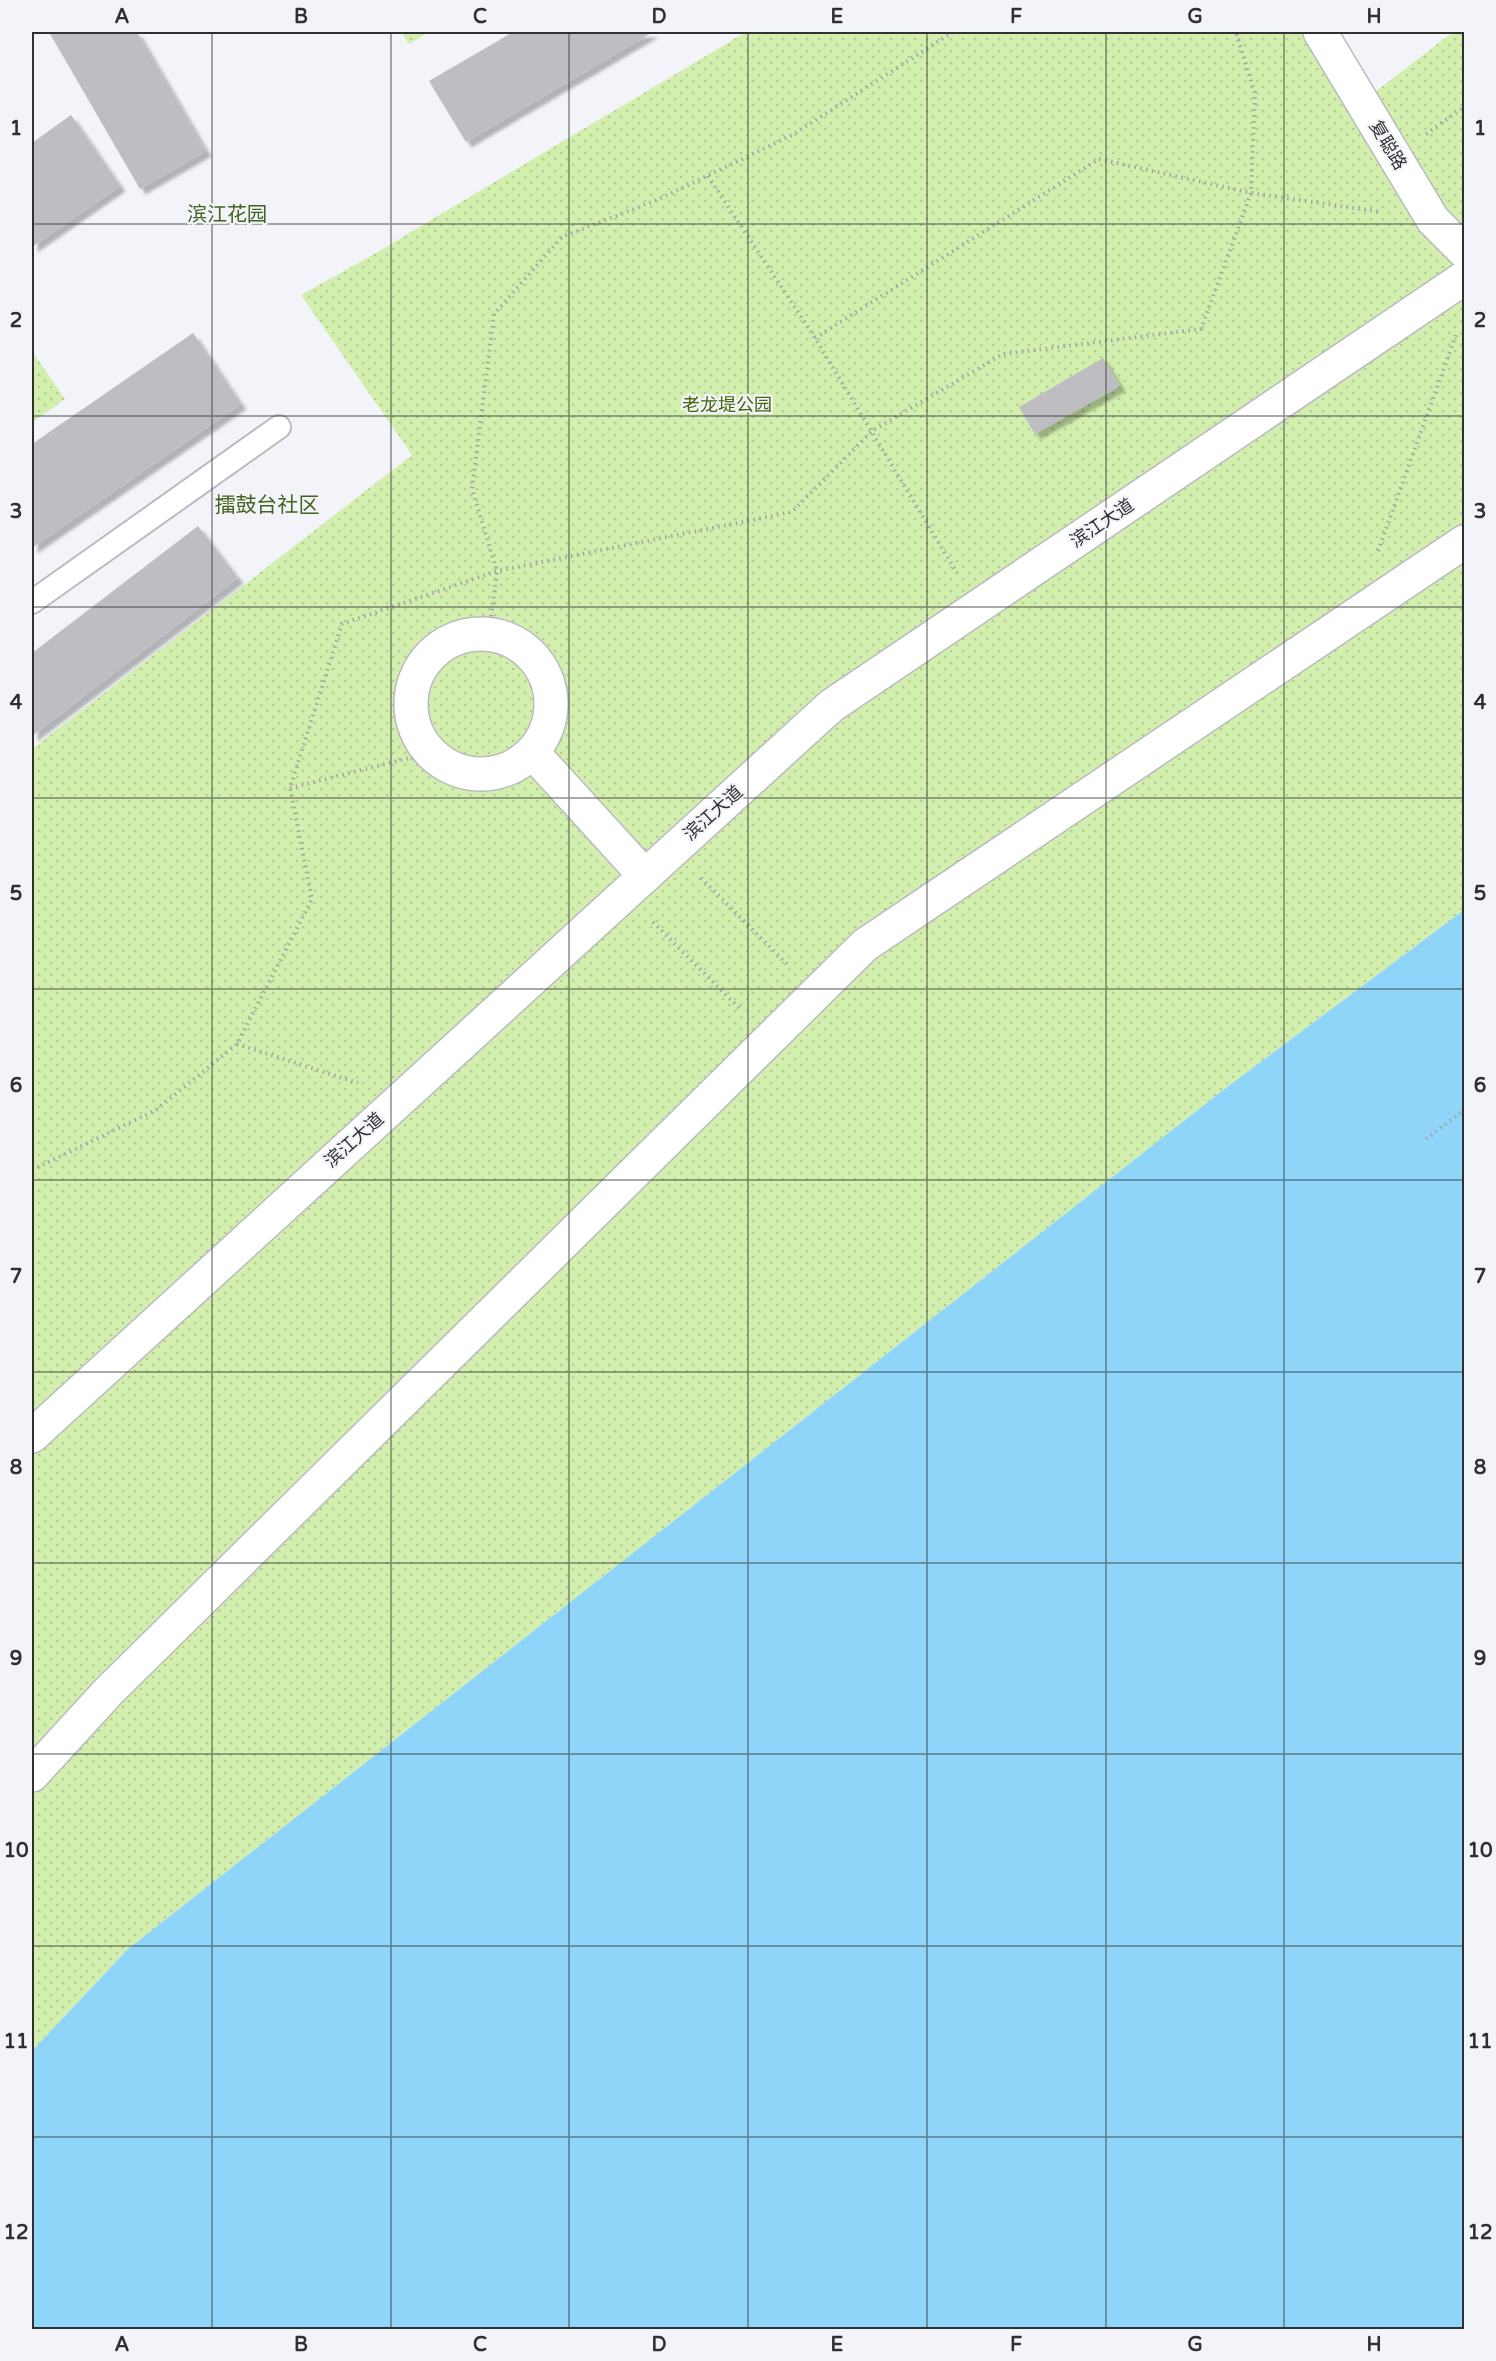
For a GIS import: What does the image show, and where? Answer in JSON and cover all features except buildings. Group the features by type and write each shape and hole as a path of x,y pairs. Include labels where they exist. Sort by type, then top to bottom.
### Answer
{"street":[{"name":"复聪路","path":"1320,32 1433,220 1464,251"},
{"name":"滨江大道","path":"32,1436 831,706 1464,278"},
{"path":"32,1776 116,1683 865,945 1464,542"},
{"path":"489,634 511,640 529,652 543,669 551,690 552,713 546,734 533,753 515,767 493,774 469,774 447,767 429,753 416,732 412,716 413,684 425,662 442,645 465,635 489,634"},
{"path":"533,753 635,885"}],"lane":[{"path":"32,602 279,428"}],"path":[{"path":"489,634 497,571 472,489 494,314 562,237 657,200 792,135 953,32"},
{"path":"32,1170 156,1110 237,1044 312,899 290,788 342,624 497,571 792,512 872,431 1003,354 1201,329 1251,193 1255,94 1236,32"},
{"path":"815,338 1099,159 1251,193 1433,220"},
{"path":"708,176 815,338 978,607"},
{"path":"1378,552 1461,323"},
{"path":"290,788 429,753"},
{"path":"673,849 816,993"},
{"path":"635,885 770,1038"},
{"path":"237,1044 401,1097"},
{"path":"1426,1139 1464,1110"}],"green space":[{"path":"401,32 429,32 409,44"},
{"name":"老龙堤公园","path":"746,32 1320,32 1362,102 1453,32 1464,32 1464,910 1222,1091 128,1949 32,2051 32,749 412,455 301,295 369,257"},
{"path":"32,351 65,399 32,423"}],"water":[{"path":"1464,910 1464,2329 32,2329 32,2051 128,1949 1222,1091"}],"district":[{"name":"滨江花园","path":"227,214"},
{"name":"擂鼓台社区","path":"267,505"}]}
